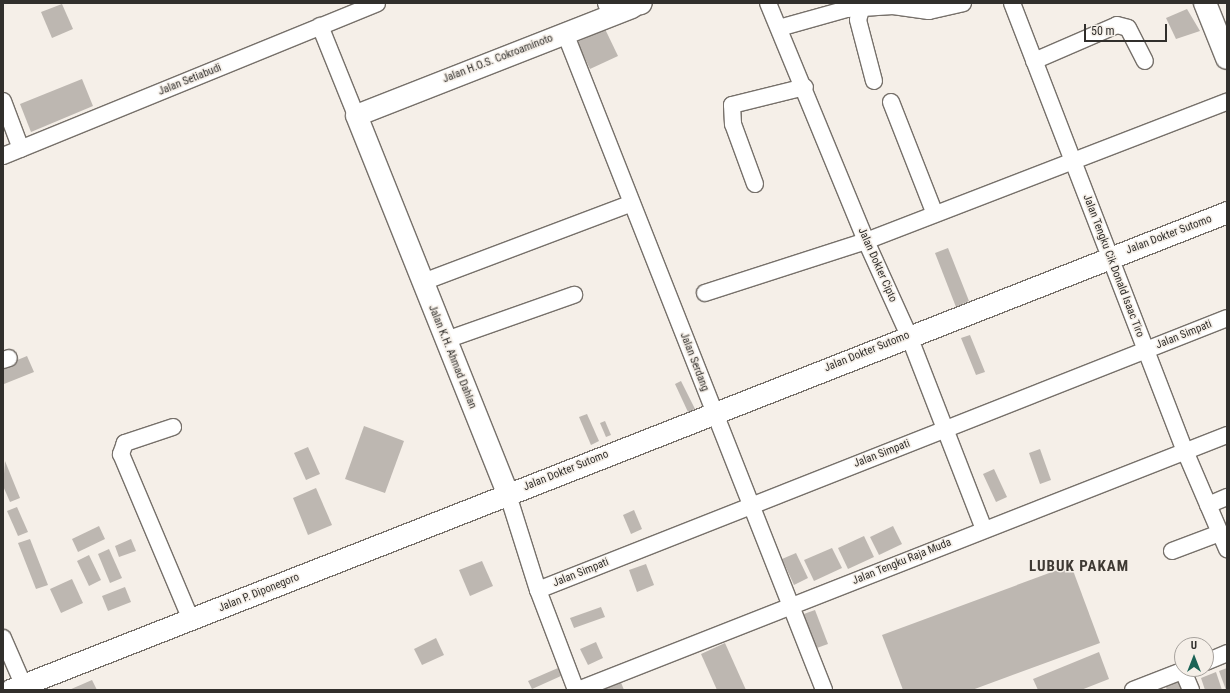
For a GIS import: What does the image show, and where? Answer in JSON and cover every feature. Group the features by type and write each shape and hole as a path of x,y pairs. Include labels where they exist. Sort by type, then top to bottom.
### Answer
{"highway":[{"path":"609,3 636,5"},
{"path":"1205,3 1222,34 1227,58"}],"main road":[{"path":"573,30 589,21 596,3"},
{"name":"Jalan H.O.S. Cokroaminoto","path":"356,115 636,5"},
{"name":"Jalan K.H. Ahmad Dahlan","path":"356,115 508,495"},
{"name":"Jalan Dokter Sutomo","path":"508,495 1227,212"},
{"name":"Jalan P. Diponegoro","path":"16,687 191,620 508,495"}],"street":[{"name":"Jalan Setiabudi","path":"3,156 377,3"},
{"name":"Jalan Dokter Cipto","path":"768,3 805,87 866,241 909,336 943,430 984,529"},
{"path":"779,28 829,12 894,6 929,12 962,3"},
{"name":"Jalan Tengku Cik Donald Isaac Tiro","path":"1012,3 1073,162 1112,256 1185,451 1227,549"},
{"path":"861,10 858,20 874,81"},
{"path":"1034,61 1117,25 1128,28 1145,61"},
{"name":"Jalan K.H. Ahmad Dahlan","path":"320,26 356,115"},
{"name":"Jalan Serdang","path":"573,30 632,203 824,690"},
{"path":"755,184 734,124 732,105 805,87"},
{"path":"3,101 21,149"},
{"path":"891,102 935,214"},
{"path":"705,293 866,241 1227,102"},
{"path":"423,282 632,203"},
{"path":"446,340 574,295"},
{"name":"Jalan Simpati","path":"538,590 750,505 1227,318"},
{"path":"173,428 125,443 121,454 191,620"},
{"name":"Jalan Tengku Raja Muda","path":"577,690 984,529 1227,435"},
{"name":"Jalan K.H. Ahmad Dahlan","path":"508,495 538,590 577,690"},
{"path":"1208,505 1227,496"},
{"path":"1172,551 1220,532"},
{"path":"3,638 16,687"},
{"path":"1214,659 1227,654"},
{"path":"1134,690 1174,674"},
{"path":"1187,677 1191,690"}],"building":[{"path":"62,4 73,29 52,38 41,12"},
{"path":"1187,9 1200,31 1176,39 1166,18"},
{"path":"605,29 618,56 590,69 577,42"},
{"path":"82,79 93,106 31,132 20,104"},
{"path":"948,248 969,301 956,307 935,253"},
{"path":"970,335 985,372 976,375 961,338"},
{"path":"27,356 34,372 4,384 3,366"},
{"path":"681,381 695,409 688,412 675,384"},
{"path":"587,414 599,441 591,445 579,417"},
{"path":"605,421 611,435 606,437 600,423"},
{"path":"364,426 404,441 385,493 345,479"},
{"path":"308,447 320,474 306,480 294,453"},
{"path":"1040,449 1051,480 1040,484 1029,453"},
{"path":"5,461 20,498 10,502 3,486"},
{"path":"994,469 1007,497 996,502 983,474"},
{"path":"316,488 332,525 308,535 293,498"},
{"path":"17,507 28,532 18,536 7,511"},
{"path":"634,510 642,529 631,534 623,515"},
{"path":"99,526 105,539 78,552 72,539"},
{"path":"893,526 902,544 879,555 870,537"},
{"path":"864,536 874,557 848,569 838,548"},
{"path":"30,539 48,585 36,589 18,543"},
{"path":"131,539 136,551 119,557 115,546"},
{"path":"832,548 842,568 814,581 804,560"},
{"path":"109,549 122,578 110,583 98,554"},
{"path":"796,553 808,578 794,585 782,559"},
{"path":"89,555 101,580 89,586 77,561"},
{"path":"482,561 493,586 470,596 459,570"},
{"path":"646,564 654,585 637,592 629,570"},
{"path":"1071,565 1100,643 972,690 903,690 882,635"},
{"path":"72,579 83,603 61,613 50,589"},
{"path":"125,587 131,602 108,611 102,596"},
{"path":"601,607 605,617 574,628 570,618"},
{"path":"815,610 828,644 814,649 801,615"},
{"path":"436,638 444,655 422,665 414,649"},
{"path":"596,642 603,658 588,665 580,649"},
{"path":"725,643 746,690 717,690 701,654"},
{"path":"1099,652 1109,679 1081,690 1038,690 1033,679"},
{"path":"558,668 561,676 532,689 528,681"},
{"path":"1227,668 1227,690 1226,690 1219,671"},
{"path":"1216,672 1222,690 1205,690 1201,678 1214,677 1214,673"},
{"path":"1183,679 1187,690 1167,690 1165,685"},
{"path":"92,680 97,690 69,690"},
{"path":"620,680 624,690 597,690"}],"district":[{"name":"LUBUK PAKAM","path":"1079,567"}]}
